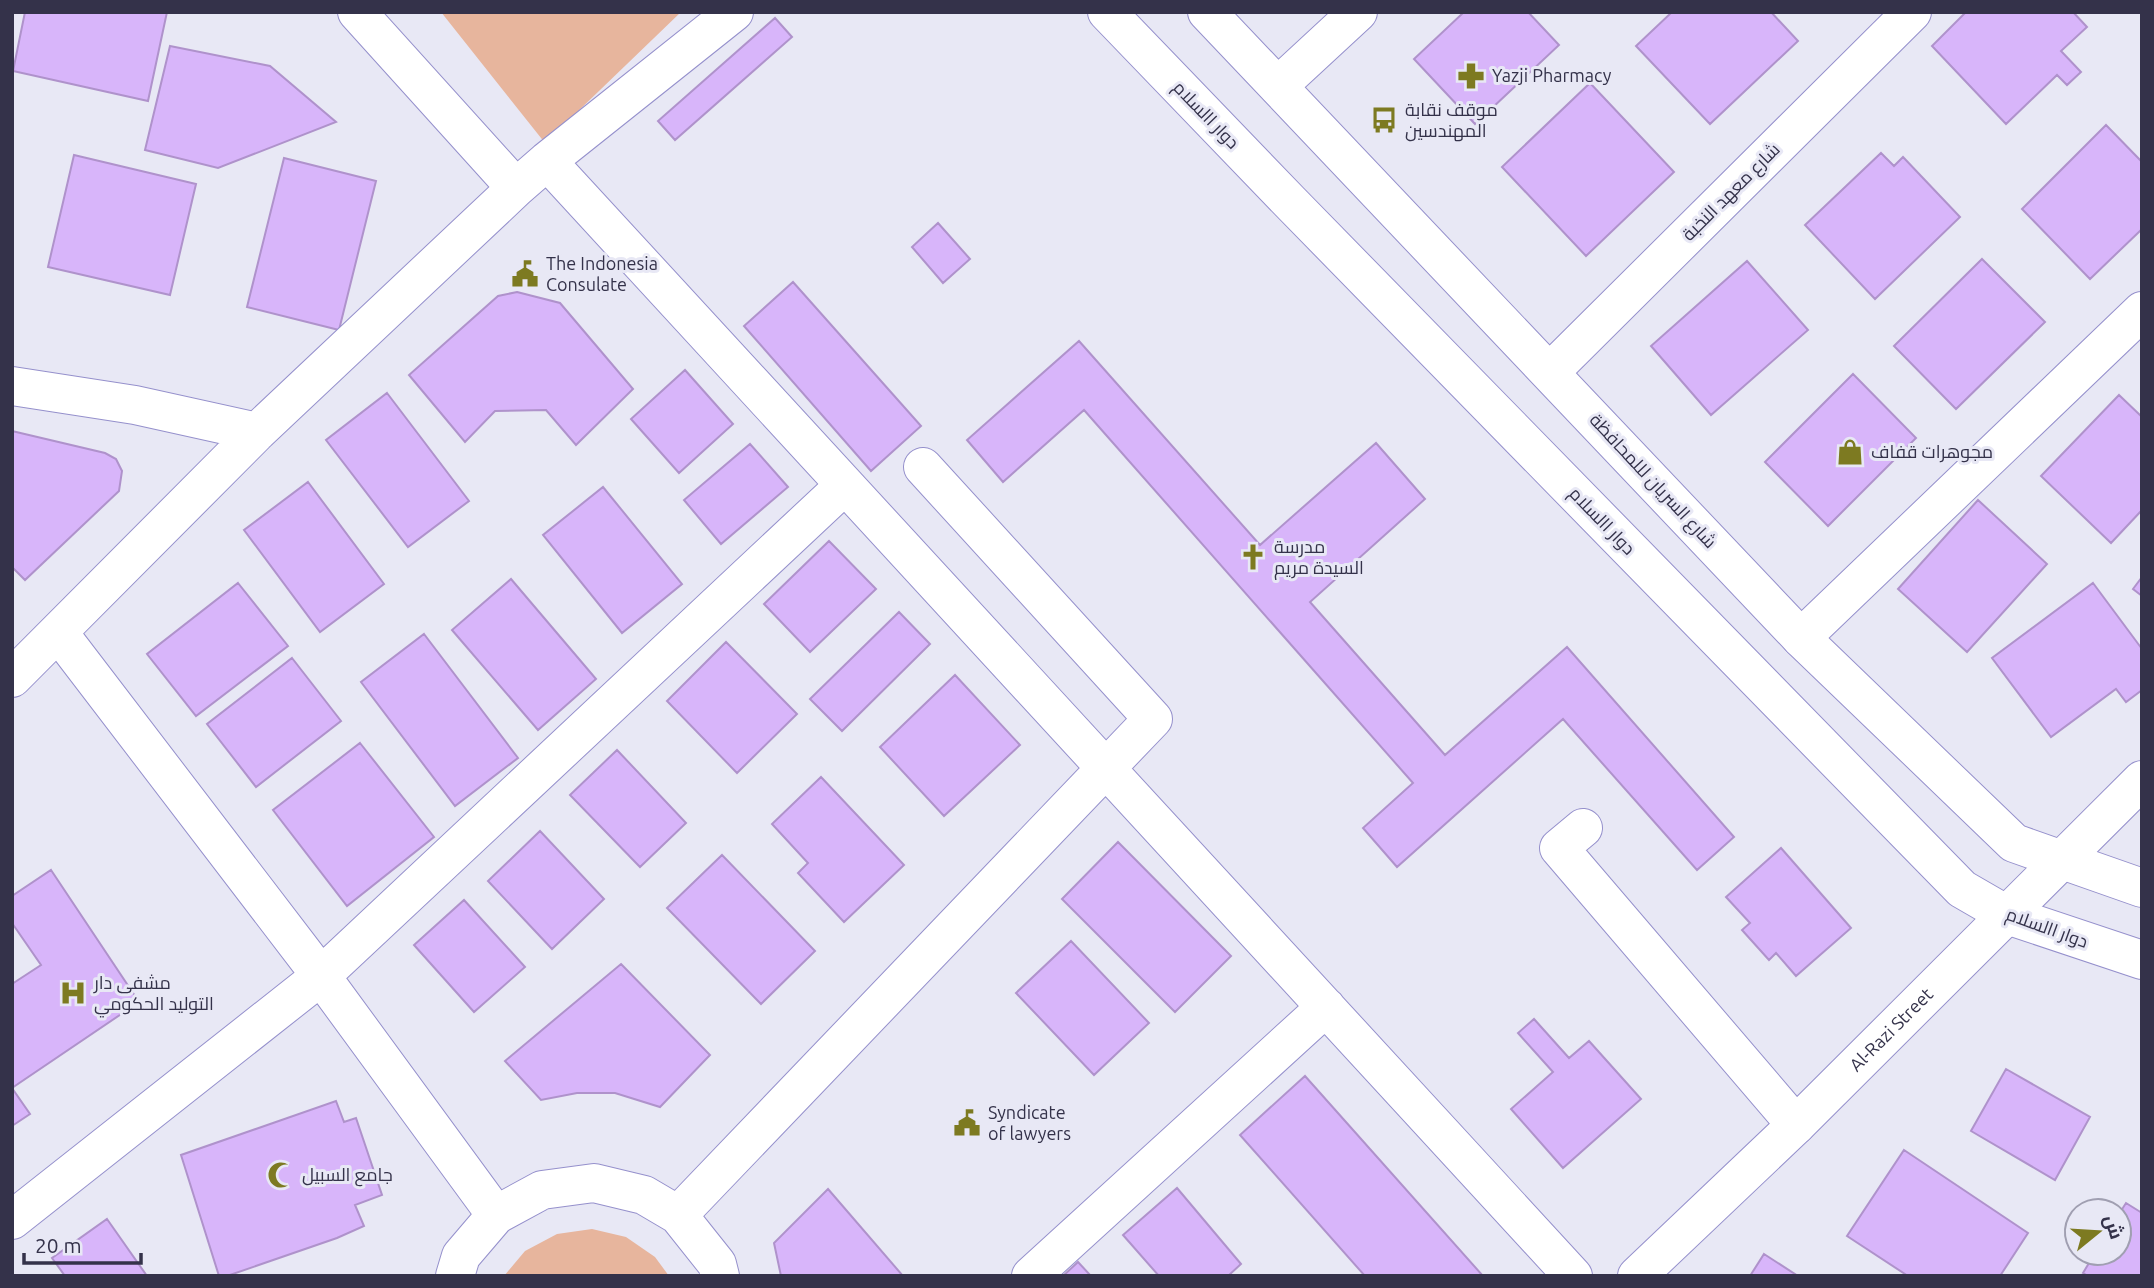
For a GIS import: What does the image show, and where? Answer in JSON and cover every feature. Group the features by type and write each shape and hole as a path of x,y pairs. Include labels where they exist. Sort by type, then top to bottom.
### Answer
{"street":[{"path":"357,12 516,188"},
{"path":"12,678 257,432 516,188 734,12"},
{"name":"دوار االسلام","path":"1108,12 1289,201 1962,889 2007,915 2142,960"},
{"name":"شارع السريان لللمحافظة","path":"1208,12 1801,638 2014,843 2142,888"},
{"path":"1278,86 1358,12"},
{"name":"شارع معهد النخبة","path":"1550,372 1912,12"},
{"path":"547,161 1573,1276"},
{"path":"1801,638 2142,311"},
{"path":"12,386 135,405 257,432"},
{"path":"678,1214 1153,719 923,467"},
{"path":"12,1220 321,976 845,485"},
{"path":"58,632 321,976 496,1215"},
{"name":"Al-Razi Street","path":"1637,1276 1796,1125 2142,780"},
{"path":"1583,828 1559,848 1796,1125"},
{"path":"1031,1276 1326,1007"},
{"path":"455,1276 461,1256 496,1215 542,1189 594,1183 644,1195 678,1214 717,1264 720,1276"}],"shaded area":[{"path":"441,12 681,12 545,143"},
{"path":"592,1229 626,1237 655,1257 669,1276 504,1276 525,1251 557,1234"}],"building":[{"path":"25,12 167,12 148,101 13,71"},
{"path":"1464,12 1528,12 1559,45 1475,124 1414,59"},
{"path":"1672,12 1771,12 1798,41 1710,124 1636,46"},
{"path":"1966,12 2073,12 2087,27 2061,51 2081,72 2067,85 2057,75 2006,124 1932,46"},
{"path":"775,18 792,37 675,140 658,121"},
{"path":"170,46 270,66 336,122 218,168 145,150"},
{"path":"1590,83 1674,172 1586,256 1502,167"},
{"path":"2106,125 2142,162 2142,229 2090,279 2022,209"},
{"path":"1881,153 1894,166 1903,157 1960,217 1875,299 1805,225"},
{"path":"74,155 196,184 170,295 48,267"},
{"path":"284,158 376,181 339,330 247,307"},
{"path":"938,223 970,259 943,283 912,247"},
{"path":"1982,259 2045,322 1956,409 1894,346"},
{"path":"1747,261 1808,330 1711,415 1651,346"},
{"path":"793,282 921,426 871,471 744,326"},
{"path":"517,292 560,303 633,389 576,445 546,410 495,411 465,442 409,375 498,296"},
{"path":"1079,341 1260,545 1376,443 1425,499 1310,602 1445,755 1567,647 1734,837 1697,870 1563,719 1397,867 1363,828 1413,783 1084,410 1003,482 967,440"},
{"path":"685,370 733,424 679,473 631,419"},
{"path":"1853,374 1916,438 1828,526 1765,462"},
{"path":"387,393 469,501 408,547 326,440"},
{"path":"2119,395 2142,417 2142,510 2111,543 2041,476"},
{"path":"12,431 105,453 116,459 122,471 119,491 25,580 12,567"},
{"path":"750,444 788,487 721,544 684,500"},
{"path":"308,482 384,584 320,632 244,530"},
{"path":"603,487 682,584 622,633 543,535"},
{"path":"1978,500 2047,564 1967,652 1898,589"},
{"path":"829,541 876,589 810,652 764,604"},
{"path":"2142,577 2142,596 2133,589"},
{"path":"511,579 596,679 538,730 452,630"},
{"path":"238,583 288,646 196,716 147,654"},
{"path":"2093,583 2142,649 2142,690 2126,702 2116,689 2051,737 1992,658"},
{"path":"899,612 930,644 842,731 810,699"},
{"path":"424,634 518,758 455,806 361,682"},
{"path":"726,642 797,714 737,773 667,701"},
{"path":"292,658 341,721 256,787 207,724"},
{"path":"955,675 1020,745 944,816 880,747"},
{"path":"360,743 434,837 347,906 273,810"},
{"path":"617,750 686,823 640,867 570,795"},
{"path":"821,777 904,865 844,922 798,873 808,863 772,824"},
{"path":"540,831 604,899 552,949 488,881"},
{"path":"1118,842 1231,956 1175,1012 1062,899"},
{"path":"1781,848 1851,928 1796,976 1776,953 1769,960 1742,930 1750,923 1726,897"},
{"path":"722,855 815,951 761,1004 667,908"},
{"name":"مشفى دار التوليد الحكومي","path":"51,870 139,1002 12,1088 12,984 41,965 12,923 12,896"},
{"path":"464,900 525,967 474,1012 414,945"},
{"path":"1071,941 1149,1023 1094,1075 1016,993"},
{"path":"621,964 710,1055 660,1107 615,1093 577,1093 541,1100 505,1061"},
{"path":"1534,1019 1569,1058 1589,1041 1641,1099 1563,1168 1511,1109 1553,1072 1518,1033"},
{"path":"2006,1069 2090,1117 2055,1180 1971,1131"},
{"path":"1305,1076 1483,1276 1365,1276 1240,1135"},
{"path":"12,1088 30,1114 12,1126"},
{"name":"جامع السبيل","path":"336,1101 344,1122 356,1118 382,1195 355,1205 364,1226 227,1276 219,1276 181,1155"},
{"path":"1904,1150 2028,1233 2000,1276 1908,1276 1847,1236"},
{"path":"1177,1188 1241,1264 1228,1276 1159,1276 1123,1235"},
{"path":"828,1189 903,1276 781,1276 774,1243"},
{"path":"2133,1207 2142,1213 2142,1276 2088,1276 2083,1273 2087,1267 2133,1267"},
{"path":"107,1219 147,1276 65,1276 52,1258"},
{"path":"1764,1254 1798,1276 1750,1276"},
{"path":"1078,1262 1091,1276 1063,1276"}],"place":[{"name":"Yazji Pharmacy","path":"1471,76"},
{"name":"موقف نقابة المهندسين","path":"1384,120"},
{"name":"The Indonesia Consulate","path":"525,274"},
{"name":"مجوهرات قفاف","path":"1850,452"},
{"name":"مدرسة السيدة مريم","path":"1253,557"},
{"name":"مشفى دار التوليد الحكومي","path":"73,993"},
{"name":"Syndicate of lawyers","path":"967,1123"},
{"name":"جامع السبيل","path":"281,1175"}]}
